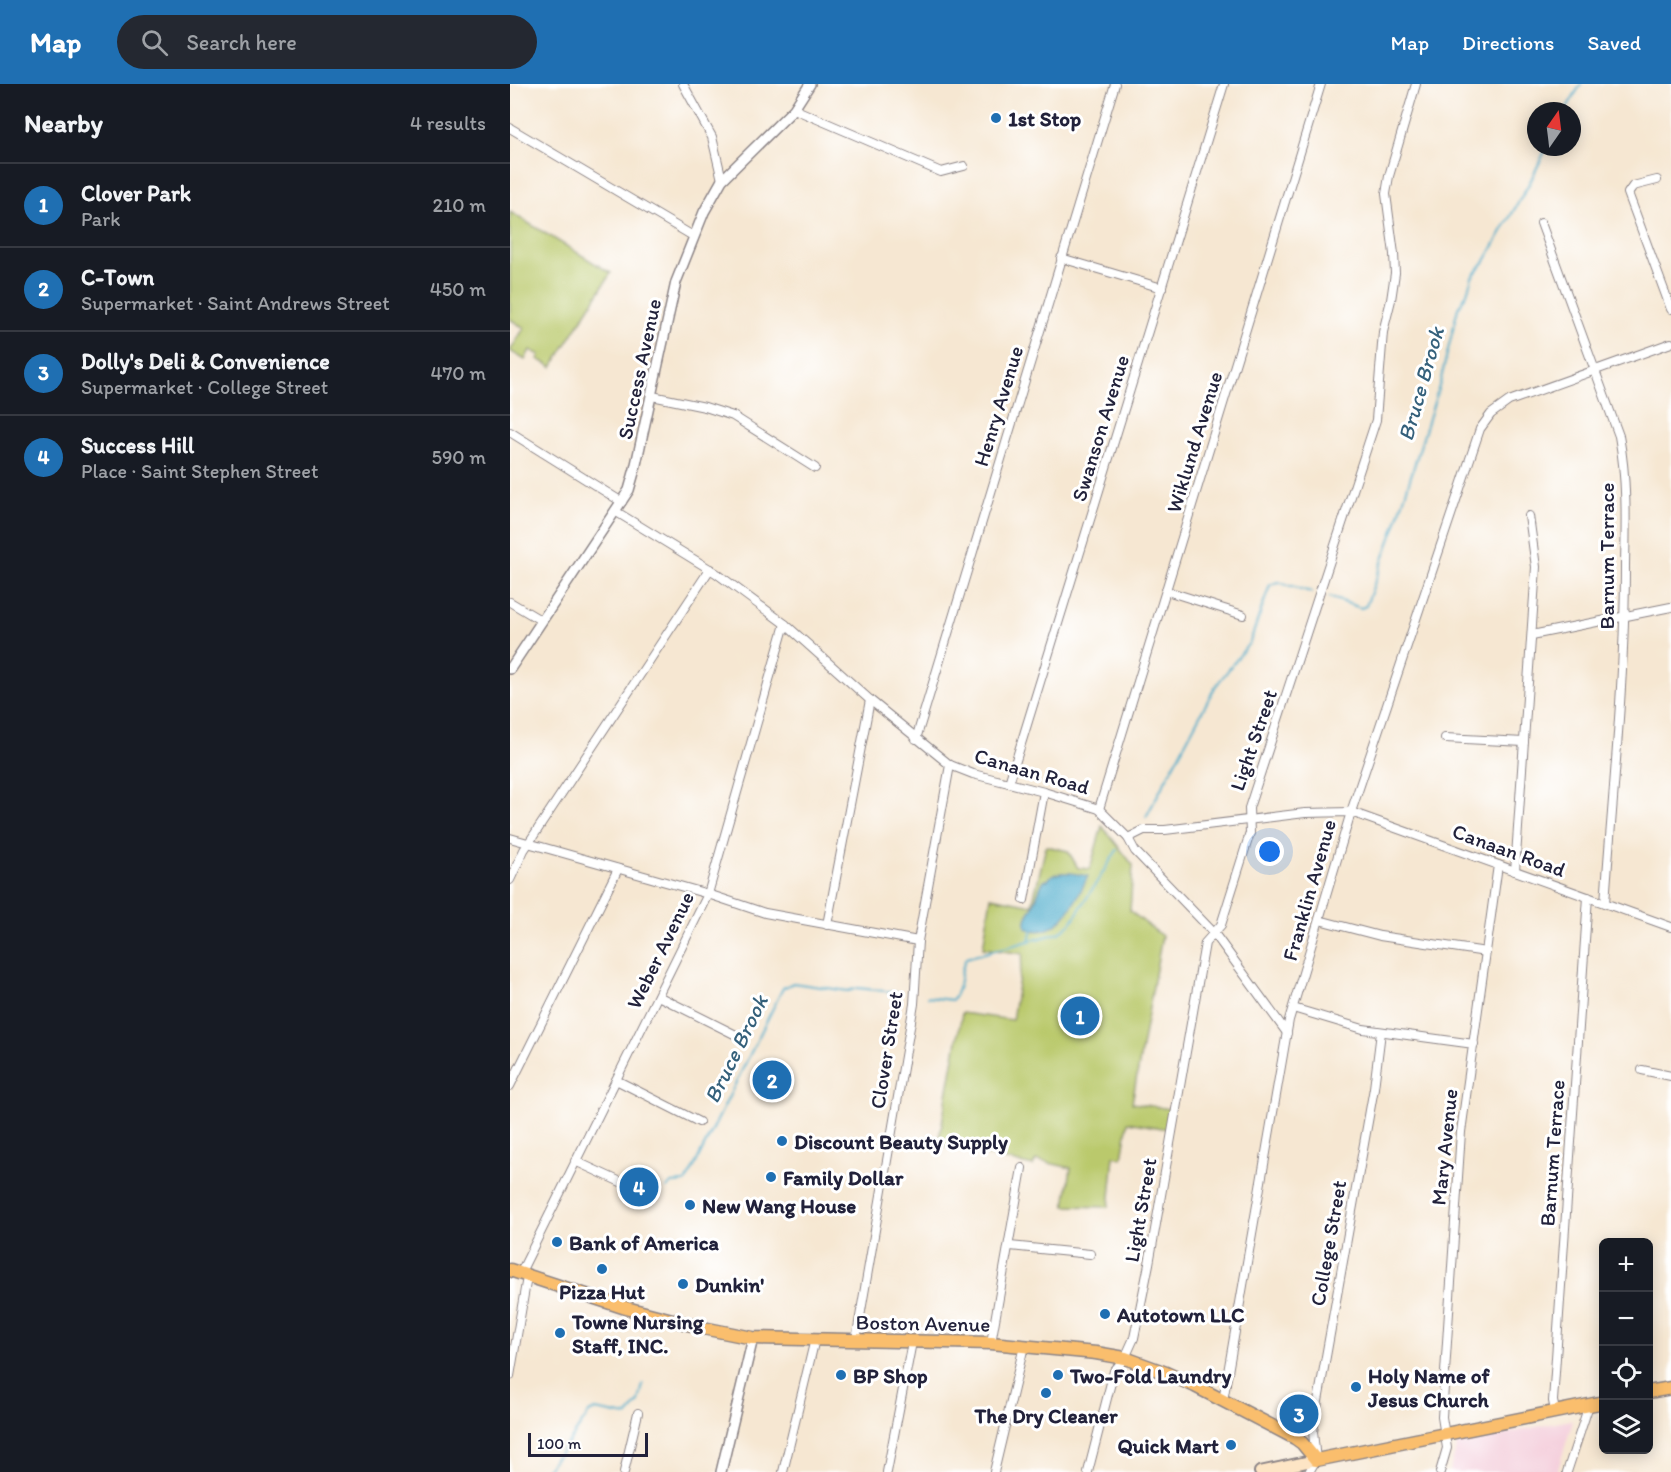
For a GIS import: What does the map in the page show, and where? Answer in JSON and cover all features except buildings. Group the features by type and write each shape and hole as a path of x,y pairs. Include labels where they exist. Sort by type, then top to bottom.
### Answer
{"main road":[{"name":"Boston Avenue","path":"519,1274 626,1308 753,1338 991,1343 1125,1358 1167,1373 1298,1440 1316,1460"},
{"path":"1653,1391 1671,1388"},
{"path":"1260,1472 1599,1403"}],"street":[{"path":"683,84 712,137 722,180"},
{"name":"Success Avenue","path":"510,669 629,490 676,282 693,236 716,188 794,109 810,84"},
{"name":"Henry Avenue","path":"916,739 1115,84"},
{"name":"Swanson Avenue","path":"1009,783 1224,84"},
{"name":"Wiklund Avenue","path":"1099,809 1321,84"},
{"name":"Light Street","path":"1088,1472 1114,1371 1125,1358 1134,1338 1205,943 1221,925 1250,833 1249,808 1376,420 1382,340 1395,273 1386,194 1389,176 1416,84"},
{"path":"794,109 941,172 964,166"},
{"path":"510,128 693,236"},
{"path":"1657,180 1629,188 1628,195 1671,309"},
{"name":"Barnum Terrace","path":"1541,223 1619,436 1624,462 1625,615 1605,903"},
{"path":"1061,258 1162,288"},
{"path":"1594,370 1671,343"},
{"name":"Franklin Avenue","path":"1223,1401 1293,1008 1351,812 1476,439 1483,423 1496,409 1594,370"},
{"path":"651,396 705,407 733,416 815,468"},
{"path":"510,432 622,502"},
{"name":"Canaan Road","path":"615,511 710,569 785,624 870,700 950,765 973,774 1099,809 1128,838 1144,830 1165,830 1328,812 1351,812 1671,927"},
{"path":"1515,871 1536,567 1529,516"},
{"path":"510,880 528,843 710,569"},
{"path":"1167,591 1243,615"},
{"path":"510,602 542,621"},
{"path":"1532,635 1671,607"},
{"name":"Weber Avenue","path":"510,1376 519,1274 708,894 785,624"},
{"path":"827,925 870,700"},
{"path":"1445,738 1524,742"},
{"name":"Clover Street","path":"856,1340 914,1004 918,941 950,765"},
{"path":"1024,900 1044,792"},
{"path":"510,838 708,894 765,913 918,941"},
{"path":"1128,838 1135,851 1214,933 1287,1033"},
{"name":"Mary Avenue","path":"1440,1472 1447,1448 1442,1417 1461,1132 1498,865"},
{"path":"510,1086 618,869"},
{"name":"Barnum Terrace","path":"1555,1411 1554,1389 1588,897"},
{"path":"1318,920 1380,936 1486,952"},
{"path":"658,996 736,1035"},
{"path":"1293,1008 1363,1029 1474,1044"},
{"name":"College Street","path":"1316,1460 1313,1432 1374,1088 1381,1032"},
{"path":"1642,1070 1671,1076"},
{"path":"616,1080 699,1122"},
{"path":"575,1161 650,1195"},
{"path":"991,1343 1022,1168"},
{"path":"1010,1246 1090,1254"},
{"path":"721,1472 753,1338"},
{"path":"783,1472 815,1340"},
{"path":"887,1472 912,1342"},
{"path":"994,1472 1024,1346"},
{"path":"1567,1472 1589,1405"},
{"path":"624,1472 638,1413"},
{"path":"1309,1472 1316,1460"}],"shaded area":[{"path":"1571,1420 1572,1424 1557,1472 1449,1472 1458,1443"}],"green space":[{"path":"510,212 611,273 552,367 538,359 540,355 530,350 525,360 510,351 524,328 510,319"},
{"path":"1102,826 1133,865 1130,911 1162,936 1132,1103 1171,1109 1167,1129 1128,1122 1122,1158 1114,1156 1109,1207 1065,1206 1071,1168 1036,1160 1033,1166 938,1145 962,1013 1012,1020 1023,954 983,948 991,897 1032,905 1046,846 1068,851 1078,868 1090,869"}],"water":[{"path":"1061,873 1088,876 1072,906 1057,924 1038,931 1026,928 1027,918 1044,880"}],"waterway":[{"name":"Bruce Brook","path":"1570,102 1581,84"},
{"name":"Bruce Brook","path":"1329,597 1361,608 1366,606 1396,524 1440,383 1458,308 1467,293 1472,277 1485,261 1543,156"},
{"name":"Bruce Brook","path":"1146,817 1215,687 1250,642 1270,585 1278,582 1311,592"},
{"name":"Bruce Brook","path":"927,997 952,1000 957,991 966,958 1059,933 1071,923 1117,850"},
{"path":"1029,941 1032,930"},
{"name":"Bruce Brook","path":"667,1188 671,1183 685,1182 691,1173 783,988 793,983 848,991 858,988 902,993"},
{"name":"Bruce Brook","path":"544,1472 589,1413 595,1410 627,1416 639,1402 643,1384"}],"place":[{"name":"1st Stop","path":"996,118"},
{"name":"Clover Park","path":"1080,1016"},
{"name":"C-Town","path":"772,1080"},
{"name":"Discount Beauty Supply","path":"782,1141"},
{"name":"Family Dollar","path":"771,1177"},
{"name":"Success Hill","path":"639,1187"},
{"name":"New Wang House","path":"690,1205"},
{"name":"Bank of America","path":"557,1242"},
{"name":"Pizza Hut","path":"602,1269"},
{"name":"Dunkin'","path":"683,1284"},
{"name":"Autotown LLC","path":"1105,1314"},
{"name":"Towne Nursing Staff, INC.","path":"560,1333"},
{"name":"BP Shop","path":"841,1375"},
{"name":"Two-Fold Laundry","path":"1058,1375"},
{"name":"Holy Name of Jesus Church","path":"1356,1387"},
{"name":"The Dry Cleaner","path":"1046,1393"},
{"name":"Dolly's Deli & Convenience","path":"1299,1414"},
{"name":"Quick Mart","path":"1231,1445"}]}
